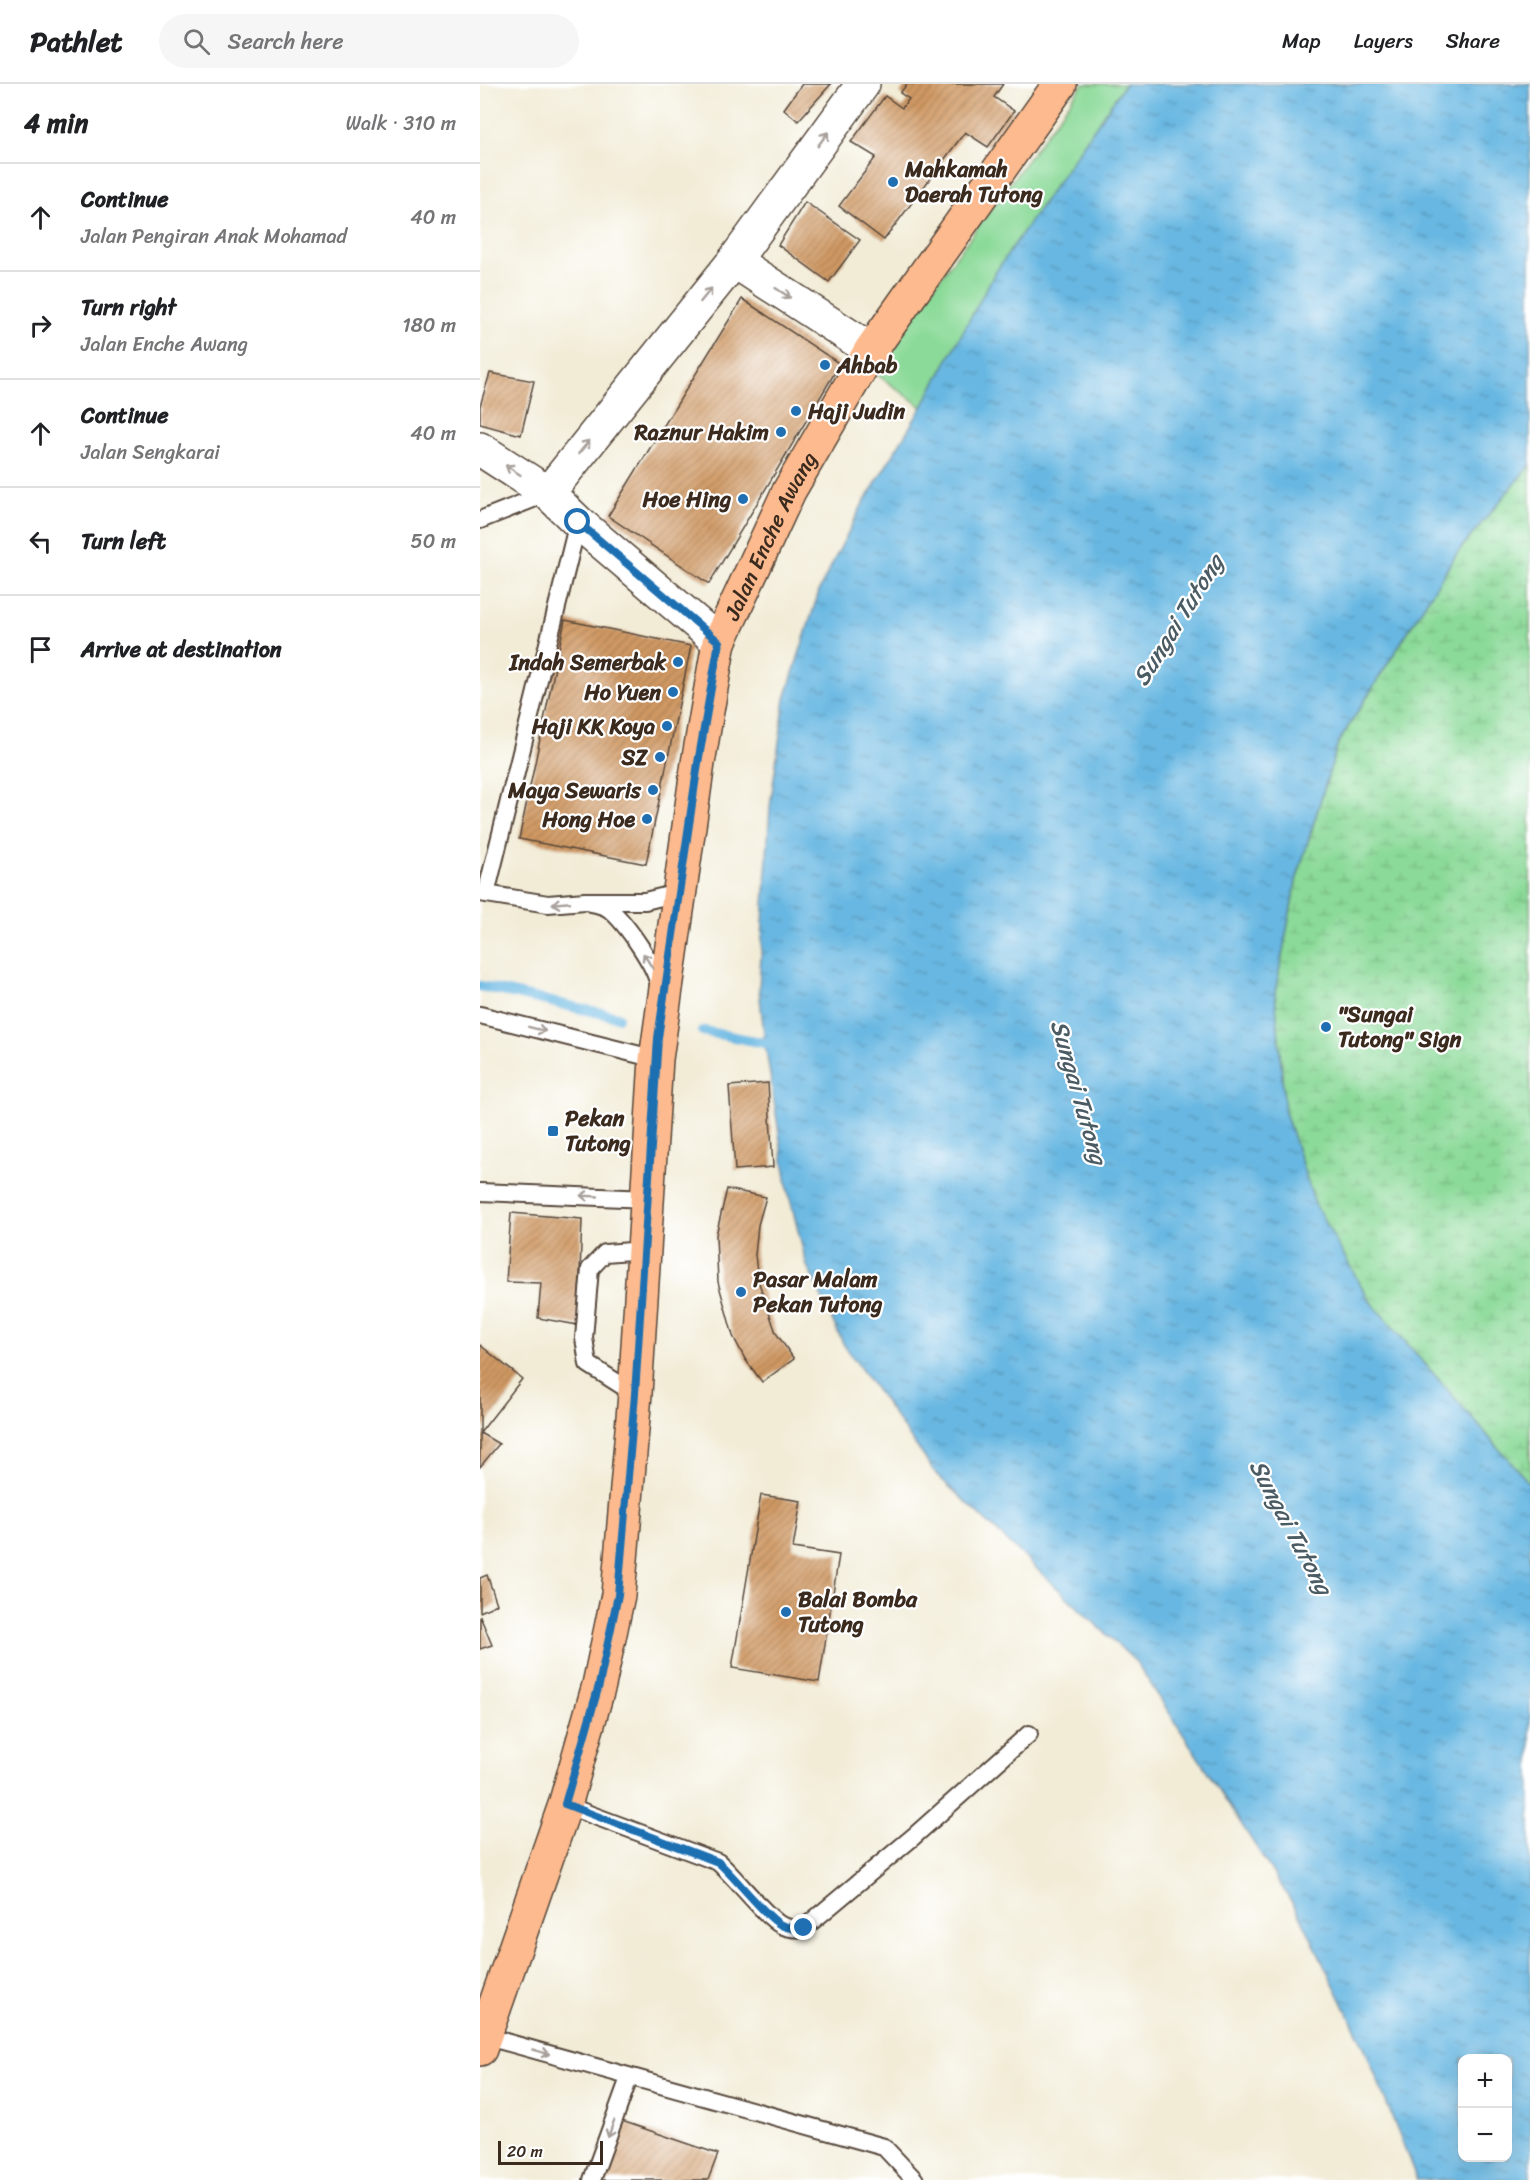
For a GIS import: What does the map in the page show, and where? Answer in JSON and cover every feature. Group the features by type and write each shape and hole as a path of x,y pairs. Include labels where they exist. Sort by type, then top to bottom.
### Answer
{"main road":[{"name":"Jalan Enche Awang","path":"482,2043 565,1804 599,1685 618,1595 635,1394 657,1048 698,763 719,642 789,491 871,350 1060,84"}],"street":[{"path":"548,493 734,261 863,84"},
{"path":"734,261 871,350"},
{"path":"480,449 548,493 578,522 719,642"}],"lane":[{"path":"480,520 548,493"},
{"path":"578,522 483,894 548,904 585,901 645,901 681,892"},
{"path":"480,1015 657,1048 659,979 634,940 608,908 585,901"},
{"path":"480,1192 648,1199"},
{"path":"635,1394 588,1364 584,1338 590,1269 605,1253 644,1251"},
{"path":"565,1804 718,1862 736,1877 779,1924 792,1930 804,1928 1029,1734"},
{"path":"482,2043 629,2078 884,2147 915,2180"},
{"path":"592,2180 629,2078"}],"green space":[{"path":"1083,84 1125,84 995,273 922,407 872,371"},
{"path":"1530,465 1530,1484 1369,1300 1315,1204 1285,1112 1275,993 1296,881 1338,743 1457,553"}],"water":[{"name":"Sungai Tutong","path":"1125,84 1530,84 1530,465 1457,553 1338,743 1296,881 1275,993 1285,1112 1315,1204 1369,1300 1530,1484 1530,2180 1417,2180 1366,2051 1299,1913 1137,1663 937,1475 844,1345 807,1266 788,1191 759,989 770,807 785,699 820,588 861,507 922,407 995,273"}],"building":[{"path":"802,84 831,84 798,121 784,109"},
{"name":"Mahkamah Daerah Tutong","path":"907,84 1003,84 994,97 1014,111 988,147 965,132 884,240 839,206 876,157 851,142 885,96 902,108 909,99 900,93"},
{"path":"805,202 860,240 829,282 778,245"},
{"path":"742,299 840,364 709,584 608,516"},
{"path":"490,373 534,381 521,435 480,424 480,406"},
{"path":"565,620 691,646 646,864 519,839"},
{"path":"768,1083 773,1167 735,1170 729,1086"},
{"name":"Pasar Malam Pekan Tutong","path":"727,1189 766,1197 758,1225 755,1255 758,1280 776,1333 794,1359 762,1382 745,1359 733,1336 718,1282 716,1235"},
{"path":"511,1213 582,1219 578,1325 538,1318 541,1283 506,1282"},
{"path":"480,1345 522,1379 480,1433"},
{"path":"480,1433 499,1444 480,1467"},
{"name":"Balai Bomba Tutong","path":"761,1495 801,1501 793,1548 839,1555 819,1682 732,1668"},
{"path":"487,1575 497,1604 480,1612 480,1578"},
{"path":"480,1616 492,1645 480,1649"},
{"path":"619,2120 718,2154 708,2180 598,2180"}],"waterway":[{"path":"480,986 618,1017"},
{"path":"703,1031 765,1043 780,1043"}],"place":[{"name":"Mahkamah Daerah Tutong","path":"893,182"},
{"name":"Ahbab","path":"825,365"},
{"name":"Haji Judin","path":"796,411"},
{"name":"Raznur Hakim","path":"781,432"},
{"name":"Hoe Hing","path":"743,499"},
{"name":"Indah Semerbak","path":"678,662"},
{"name":"Ho Yuen","path":"673,692"},
{"name":"Haji KK Koya","path":"667,726"},
{"name":"SZ","path":"660,757"},
{"name":"Maya Sewaris","path":"653,790"},
{"name":"Hong Hoe","path":"647,819"},
{"name":"\"Sungai Tutong\" Sign","path":"1326,1027"},
{"name":"Pekan Tutong","path":"553,1131"},
{"name":"Pasar Malam Pekan Tutong","path":"741,1292"},
{"name":"Balai Bomba Tutong","path":"786,1612"}],"route":[{"path":"578,522 719,642 698,763 658,1038 635,1394 618,1595 599,1685 565,1804 718,1862 736,1877 779,1924 792,1930 804,1928"}]}
